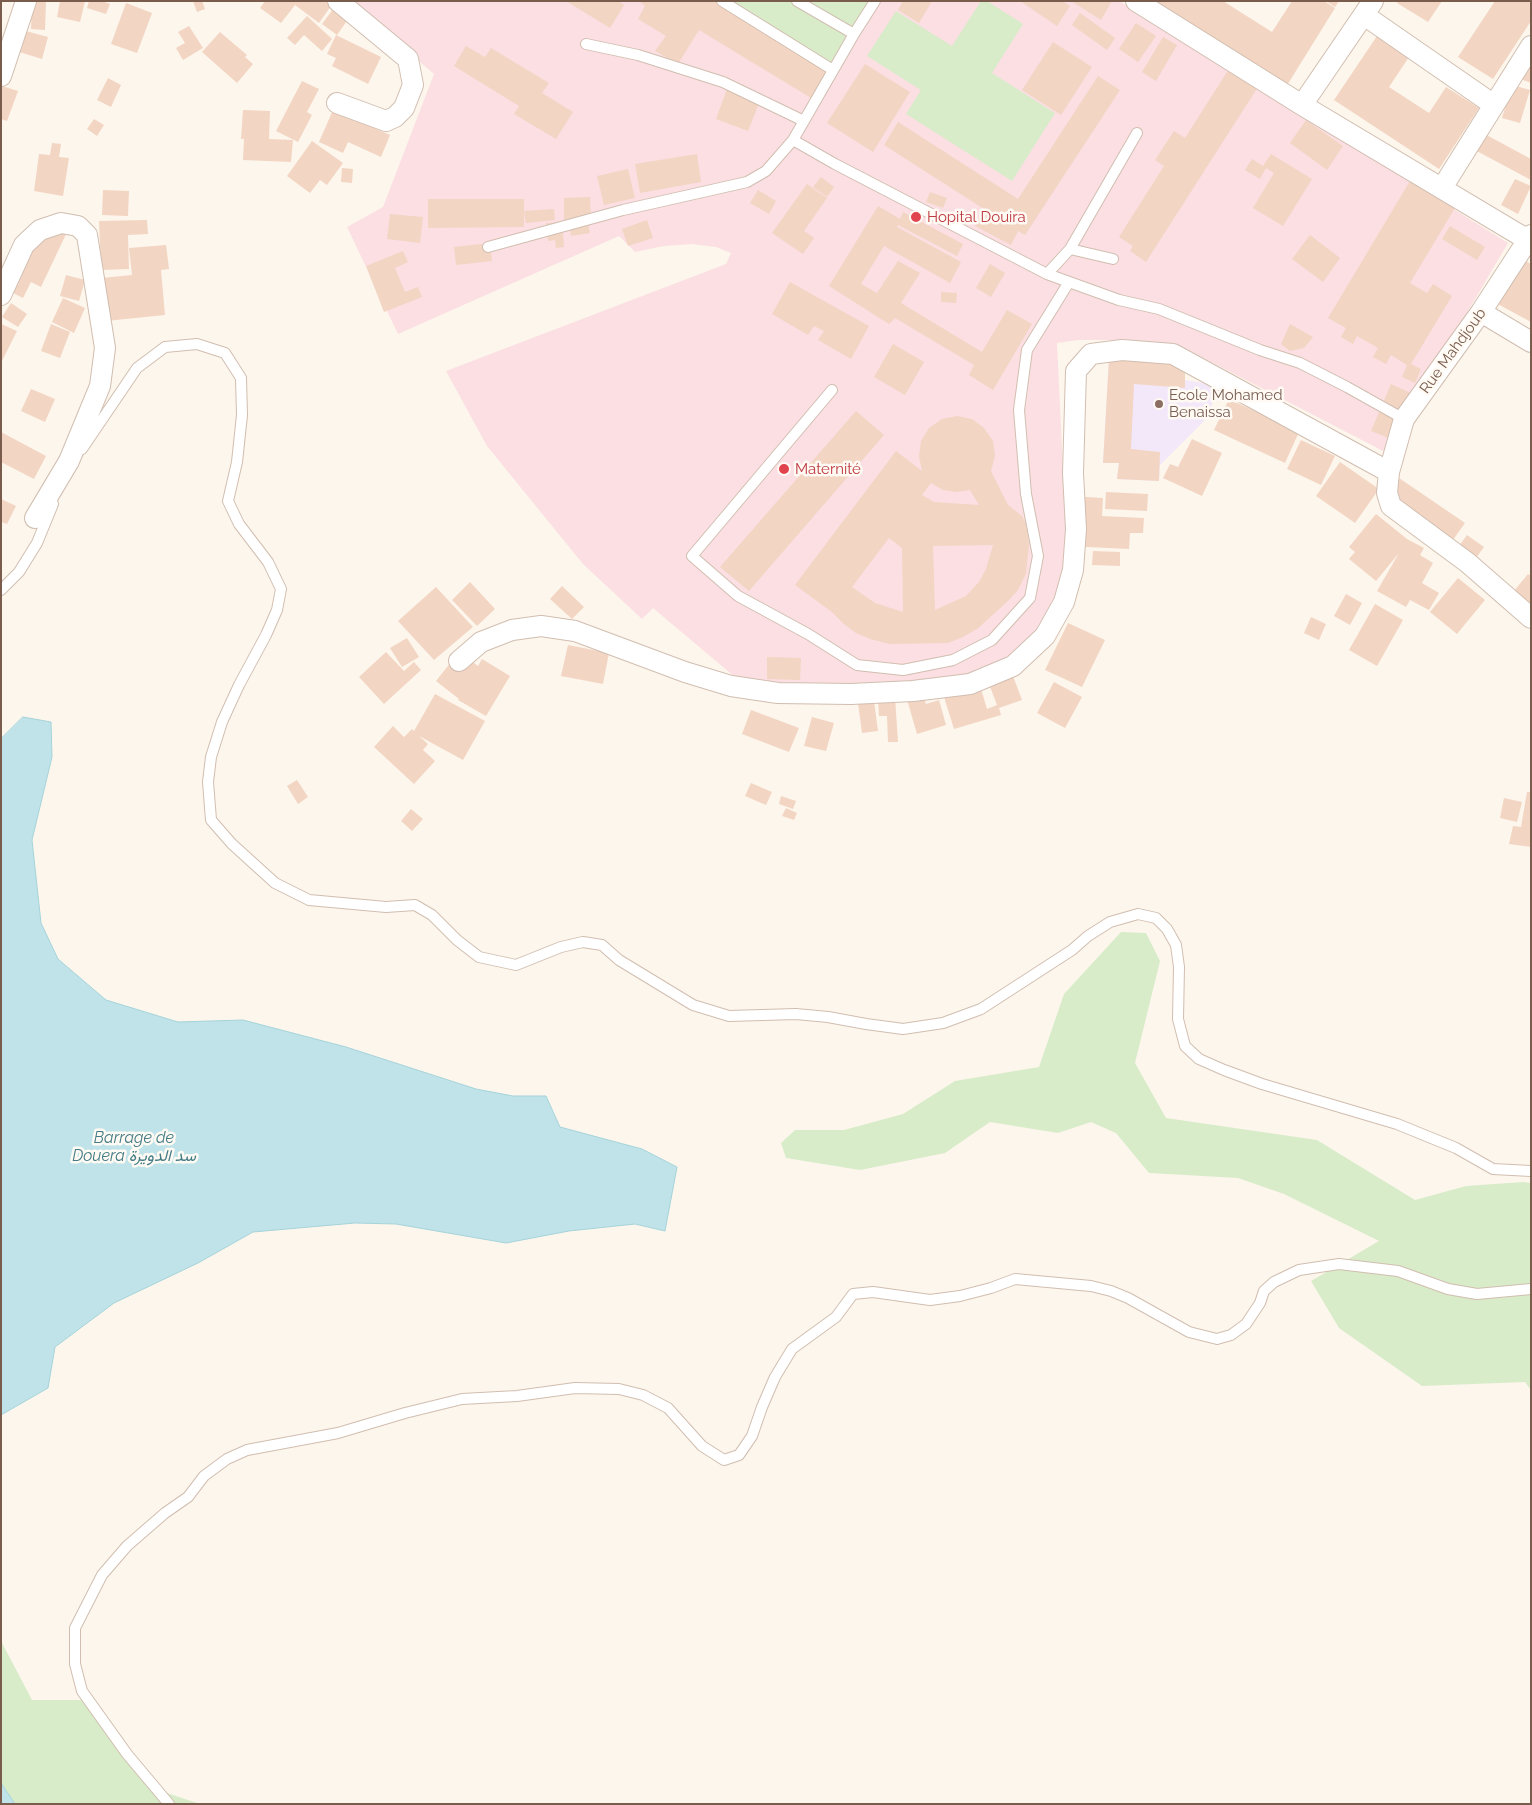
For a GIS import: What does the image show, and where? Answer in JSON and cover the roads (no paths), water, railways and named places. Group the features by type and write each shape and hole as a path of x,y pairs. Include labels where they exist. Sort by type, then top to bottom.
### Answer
{"street":[{"path":"1,76 26,1"},
{"path":"337,103 386,121 395,117 404,108 413,85 408,59 338,1"},
{"path":"1136,1 1302,105 1529,237"},
{"path":"1302,105 1369,8 1494,105"},
{"path":"1442,188 1531,46"},
{"path":"1,295 24,245 40,230 61,222 78,226 87,235 106,348 100,386 69,460 35,518"},
{"name":"Rue Mahdjoub","path":"1529,237 1482,312 1404,419 1390,472 1387,494 1391,506 1468,563 1531,618"},
{"path":"1482,312 1531,342"},
{"path":"460,661 481,642 512,630 541,626 575,631 685,672 731,686 778,693 851,694 913,691 970,684 1013,666 1045,636 1064,602 1073,570 1076,529 1073,473 1076,371 1091,354 1122,350 1173,354 1390,472"}],"lane":[{"path":"722,1 833,70"},
{"path":"798,1 854,34"},
{"path":"488,247 623,210 747,182 766,171 793,140 875,1"},
{"path":"586,44 638,55 723,82 804,121"},
{"path":"1047,274 1070,249 1137,133"},
{"path":"793,140 835,164 1047,274 1119,300 1159,309 1260,350 1300,363 1404,419"},
{"path":"1070,249 1113,259"},
{"path":"832,390 692,556 738,596 808,634 857,665 903,670 953,660 992,640 1030,598 1038,556 1026,494 1019,410 1027,350 1069,282"},
{"path":"1,590 19,572 37,543 59,488 84,446 137,368 165,347 197,344 225,353 241,378 242,415 237,462 228,501 238,524 268,562 281,589 277,610 266,635 238,685 222,722 211,757 208,782 211,820 232,844 275,883 309,900 386,907 415,905 432,915 457,940 480,957 516,965 561,947 583,942 602,945 619,960 693,1005 729,1016 812,1016 904,1029 943,1023 981,1009 1072,950 1088,936 1110,922 1138,914 1156,918 1167,929 1176,945 1179,967 1178,1018 1185,1046 1199,1059 1262,1084 1397,1124 1456,1148 1492,1169 1531,1171"},
{"path":"169,1804 127,1754 82,1691 75,1664 75,1628 102,1575 128,1546 165,1513 188,1497 204,1476 227,1459 248,1450 338,1433 462,1398 517,1396 584,1388 619,1389 643,1395 668,1408 702,1446 724,1460 738,1455 752,1436 775,1377 792,1349 836,1317 852,1294 873,1292 930,1300 960,1296 991,1288 1015,1279 1091,1286 1128,1298 1189,1332 1217,1339 1231,1335 1246,1324 1260,1303 1264,1291 1274,1282 1299,1270 1339,1264 1398,1272 1448,1289 1477,1294 1531,1289"}],"water":[{"name":"Barrage de Douera سد الدويرة","path":"23,717 51,722 52,757 32,840 41,923 58,959 106,1000 178,1022 243,1020 346,1047 476,1089 513,1096 546,1096 560,1127 642,1149 677,1167 665,1231 635,1224 569,1231 506,1243 396,1224 355,1223 253,1232 198,1263 114,1303 55,1347 48,1388 1,1415 1,739"},
{"path":"1,1783 15,1804 1,1804"}],"place":[{"name":"Hopital Douira","path":"916,217"},
{"name":"Ecole Mohamed Benaissa","path":"1159,404"},
{"name":"Maternité","path":"784,469"}]}
